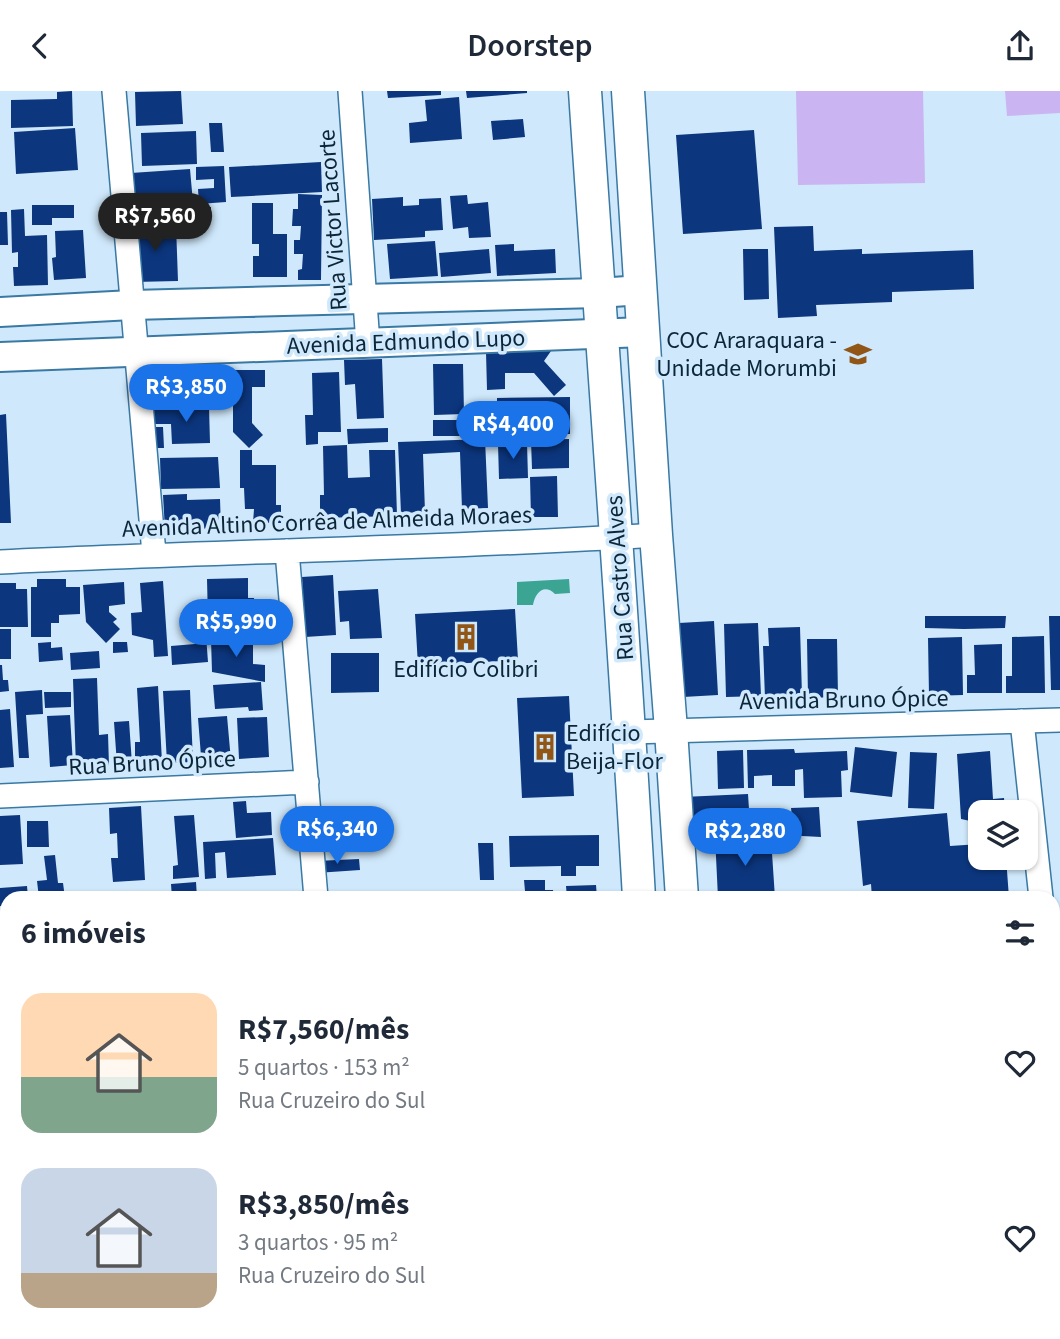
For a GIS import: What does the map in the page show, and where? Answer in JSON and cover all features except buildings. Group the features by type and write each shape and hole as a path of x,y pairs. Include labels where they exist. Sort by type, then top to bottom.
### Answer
{"main road":[{"name":"Rua Castro Alves","path":"586,91 638,891"},
{"name":"Rua Castro Alves","path":"628,91 682,891"}],"street":[{"path":"114,91 154,554"},
{"name":"Rua Victor Lacorte","path":"350,91 368,344"},
{"name":"Avenida Edmundo Lupo","path":"0,312 132,305 641,291"},
{"name":"Avenida Edmundo Lupo","path":"0,357 644,333"},
{"name":"Avenida Altino Corrêa de Almeida Moraes","path":"0,562 656,535"},
{"path":"287,551 315,891"},
{"name":"Avenida Bruno Ópice","path":"630,732 1060,720"},
{"path":"1022,721 1040,891"},
{"name":"Rua Bruno Ópice","path":"0,796 307,782"}],"shaded area":[{"path":"796,91 923,91 925,183 798,185"},
{"path":"1005,91 1060,91 1060,113 1007,116"},
{"path":"569,579 570,593 555,594 544,589 538,593 533,605 517,605 517,582"}],"place":[{"name":"COC Araraquara - Unidade Morumbi","path":"858,354"},
{"name":"Edifício Colibri","path":"466,637"},
{"name":"Edifício Beija-Flor","path":"545,747"}]}
